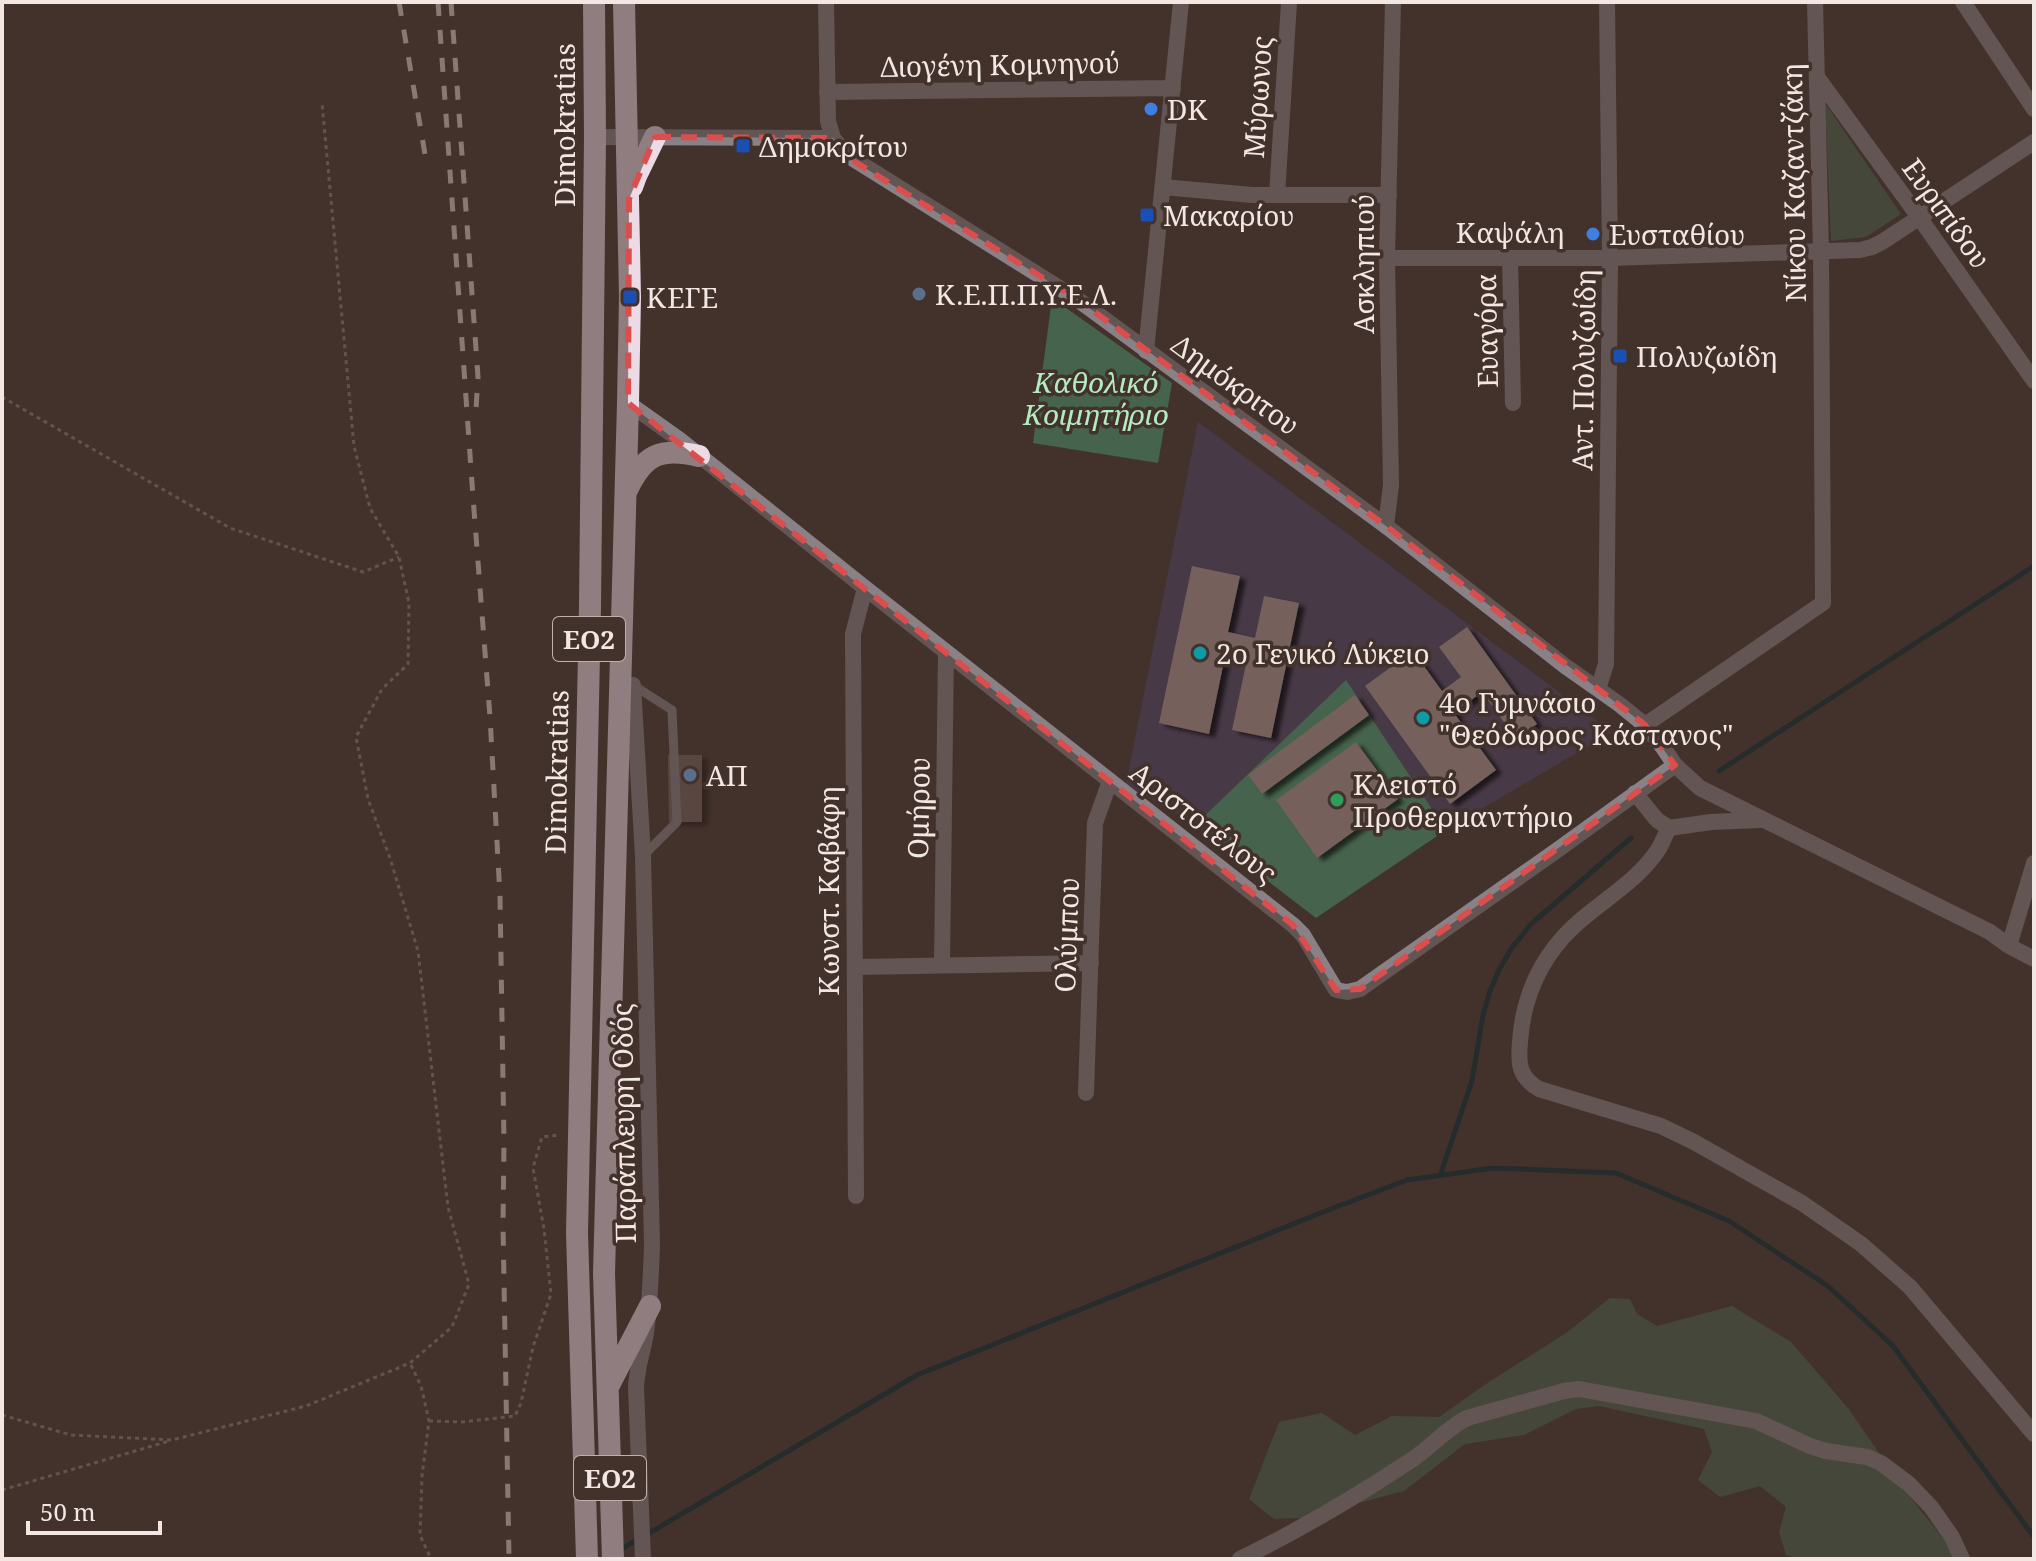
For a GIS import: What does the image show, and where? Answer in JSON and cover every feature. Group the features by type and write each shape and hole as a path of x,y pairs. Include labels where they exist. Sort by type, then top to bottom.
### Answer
{"highway":[{"name":"Dimokratias","path":"587,1559 577,1233 590,606 594,2"},
{"name":"ΕΟ2","path":"613,1559 604,1242 627,491 629,199 624,2"},
{"path":"629,199 636,176 655,137"},
{"path":"627,491 640,467 654,456 671,452 699,456"},
{"path":"623,609 633,685"},
{"path":"606,1395 650,1306"}],"street":[{"path":"595,137 833,138 828,121 826,2"},
{"path":"1146,351 1181,2"},
{"name":"Μύρωνος","path":"1277,195 1289,2"},
{"name":"Ασκληπιού","path":"1386,526 1391,485 1387,258 1393,2"},
{"name":"Αντ. Πολυζωίδη","path":"1598,689 1606,664 1610,258 1607,2"},
{"name":"Νίκου Καζαντζάκη","path":"1645,725 1823,603 1821,251 1815,2"},
{"path":"1963,2 2034,109"},
{"name":"Ευριπίδου","path":"1817,77 2034,381"},
{"name":"Διογένη Κομνηνού","path":"827,92 1173,88"},
{"name":"Δημόκριτου","path":"833,138 860,165 1058,287 1386,526 1598,689"},
{"path":"1919,217 2034,142"},
{"path":"1163,187 1277,195 1389,195"},
{"name":"Καψάλη","path":"1387,258 1610,258 1860,250 1872,247 1919,217"},
{"name":"Ευαγόρα","path":"1510,258 1513,403"},
{"name":"Αριστοτέλους","path":"628,403 680,440 1293,925 1303,935 1336,990 1347,992 1360,989 1675,765"},
{"name":"Κωνστ. Καβάφη","path":"856,1196 853,634 865,588"},
{"name":"Ομήρου","path":"942,965 946,652"},
{"name":"Παράπλευρη Οδός","path":"633,685 643,856 651,1229 650,1306 636,1389 643,1559"},
{"path":"1598,689 1645,725 1675,765 1700,788 1990,932 2034,959"},
{"name":"Ολύμπου","path":"1086,1093 1095,823 1110,781"},
{"path":"1635,793 1657,820 1669,828 1762,820"},
{"path":"1669,828 1657,851 1628,883 1572,928 1536,973 1526,1000 1519,1056 1521,1070 1528,1083 1661,1126 1802,1203 1861,1244 1910,1287 2034,1434"},
{"path":"2009,946 2034,863"},
{"path":"855,967 1091,963"},
{"path":"1240,1559 1347,1502 1431,1447 1455,1424 1467,1418 1579,1389 1756,1421 1810,1446 1867,1457 1881,1463 1909,1484 1931,1507 1952,1537 1962,1559"}],"lane":[{"path":"633,685 672,710 677,822 643,856"}],"path":[{"path":"2,1490 172,1440 306,1406 410,1363 452,1327 469,1284 448,1207 418,951 390,858 368,799 356,737 382,689 408,664 409,603 399,557 370,508 354,446 322,103"},
{"path":"2,397 230,528 363,572 399,557"},
{"path":"429,1421 462,1422 515,1416 551,1294 533,1168 542,1137 578,1134"},
{"path":"410,1363 421,1386 429,1421 422,1476 420,1535 431,1559"},
{"path":"2,1415 71,1435 172,1440"}],"highlighted area":[{"path":"655,137 833,138 852,160 1077,299 1386,526 1645,725 1675,765 1360,989 1336,990 1293,925 628,403 629,199"}],"shaded area":[{"path":"1198,422 1612,732 1446,830 1346,681 1195,825 1126,784"}],"green space":[{"path":"1825,103 1901,214 1866,237 1831,241"},
{"name":"Καθολικό Κοιμητήριο","path":"1052,298 1172,383 1158,463 1033,443"},
{"path":"1346,680 1446,830 1316,918 1195,825"},
{"path":"1610,1298 1630,1299 1637,1314 1657,1326 1732,1306 1791,1342 1848,1408 1956,1559 1799,1559 1786,1555 1779,1532 1786,1507 1760,1486 1720,1497 1698,1480 1712,1452 1704,1429 1599,1406 1576,1409 1524,1435 1465,1444 1404,1491 1301,1518 1274,1519 1249,1499 1279,1422 1322,1413 1355,1435 1392,1416 1439,1417 1566,1333"}],"building":[{"name":"2ο Γενικό Λύκειο","path":"1192,566 1240,576 1228,632 1255,638 1264,596 1299,603 1271,738 1232,730 1248,655 1226,651 1209,734 1159,723"},
{"name":"4ο Γυμνάσιο \"Θεόδωρος Κάστανος\"","path":"1467,627 1537,724 1516,739 1482,692 1454,713 1496,770 1450,804 1365,686 1413,651 1442,691 1461,677 1439,647"},
{"path":"1355,695 1369,715 1262,794 1248,775"},
{"name":"Κλειστό Προθερμαντήριο","path":"1356,742 1398,799 1317,858 1276,800"},
{"path":"668,755 702,755 702,822 669,822"}],"waterway":[{"path":"1719,771 2034,566"},
{"path":"1440,1176 1472,1081 1483,1015 1499,970 1531,924 1631,838"},
{"path":"646,1535 917,1375 1407,1180 1493,1168 1616,1173 1729,1221 1828,1286 1893,1346 2034,1537"},
{"path":"618,1551 637,1540"}],"railway":[{"path":"399,2 427,166"},
{"path":"438,2 490,717 500,896 509,1559"},
{"path":"451,2 478,377 476,409"}],"place":[{"name":"DK","path":"1151,109"},
{"name":"Δημοκρίτου","path":"743,146"},
{"name":"Μακαρίου","path":"1147,215"},
{"name":"Ευσταθίου","path":"1593,234"},
{"name":"Κ.Ε.Π.Π.Υ.Ε.Λ.","path":"919,294"},
{"name":"ΚΕΓΕ","path":"630,297"},
{"name":"Πολυζωίδη","path":"1620,356"},
{"name":"2ο Γενικό Λύκειο","path":"1200,653"},
{"name":"4ο Γυμνάσιο \"Θεόδωρος Κάστανος\"","path":"1423,718"},
{"name":"ΑΠ","path":"690,775"},
{"name":"Κλειστό Προθερμαντήριο","path":"1337,800"}]}
